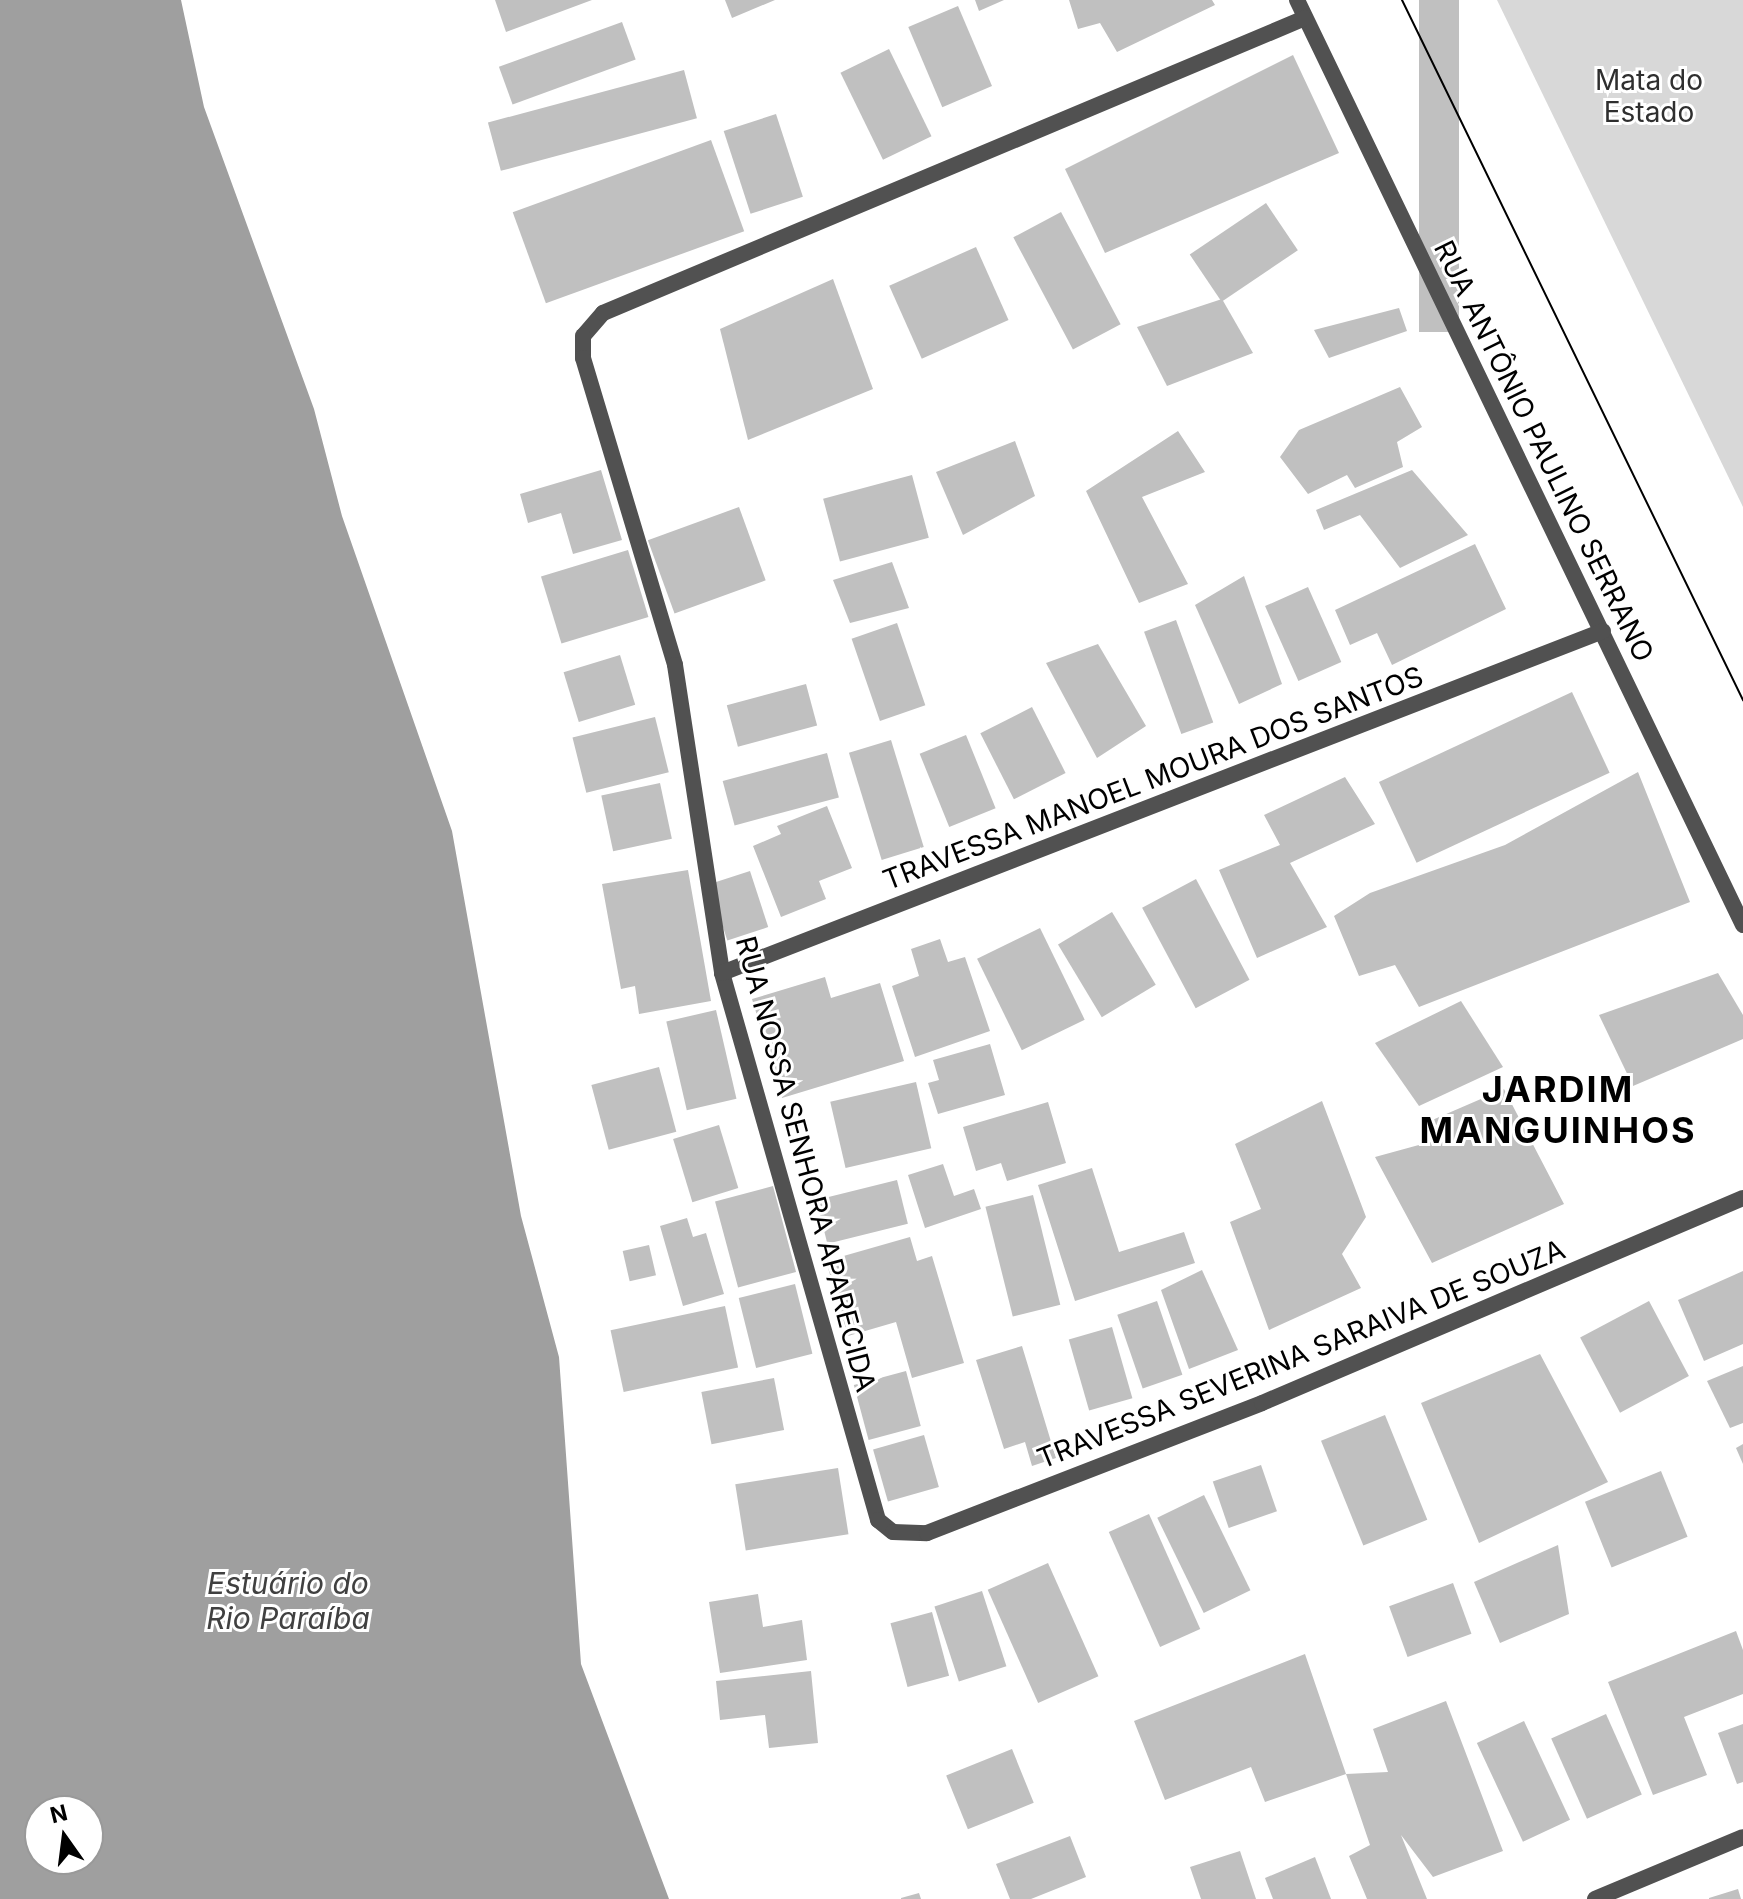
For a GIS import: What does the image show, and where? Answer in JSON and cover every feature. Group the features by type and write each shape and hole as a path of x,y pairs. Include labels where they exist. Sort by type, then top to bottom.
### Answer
{"street":[{"name":"RUA ANTÔNIO PAULINO SERRANO","path":"1297,0 1743,925"},
{"name":"RUA NOSSA SENHORA APARECIDA","path":"878,1520 722,973 675,665 583,358 583,336 603,313 1305,18"},
{"name":"TRAVESSA MANOEL MOURA DOS SANTOS","path":"722,973 1603,631"},
{"name":"TRAVESSA SEVERINA SARAIVA DE SOUZA","path":"878,1520 893,1532 927,1533 1262,1403 1743,1198"},
{"path":"1595,1899 1743,1837"}],"green space":[{"name":"Mata do Estado","path":"1497,0 1743,0 1743,507 1659,334"}],"water":[{"name":"Estuário do Rio Paraíba","path":"0,0 181,0 204,107 314,409 342,516 452,831 521,1216 559,1357 581,1664 669,1899 0,1899"}],"building":[{"path":"495,0 592,0 506,32"},
{"path":"725,0 775,0 732,18"},
{"path":"975,0 1004,0 979,11"},
{"path":"1069,0 1212,0 1215,5 1117,52 1100,23 1078,29"},
{"path":"1419,0 1459,0 1459,332 1419,332"},
{"path":"958,6 992,86 942,107 908,27"},
{"path":"622,22 636,60 513,104 499,67"},
{"path":"889,49 932,136 883,160 840,73"},
{"path":"1293,55 1339,153 1105,253 1065,169"},
{"path":"684,70 697,118 501,171 488,123"},
{"path":"776,114 803,197 751,214 724,131"},
{"path":"711,140 744,231 546,303 513,212"},
{"path":"1266,203 1298,250 1222,302 1190,254"},
{"path":"1061,212 1121,324 1073,349 1013,237"},
{"path":"976,247 1009,320 922,359 889,286"},
{"path":"833,279 873,389 748,440 720,329"},
{"path":"1222,299 1253,353 1167,386 1137,327"},
{"path":"1399,308 1407,331 1329,358 1314,330"},
{"path":"1400,387 1422,427 1397,442 1403,467 1355,488 1347,475 1308,494 1280,457 1299,430"},
{"path":"1178,431 1205,472 1142,497 1188,584 1139,603 1086,491"},
{"path":"1015,441 1035,496 963,535 936,472"},
{"path":"601,470 622,540 573,554 561,513 528,523 520,494"},
{"path":"1412,470 1468,535 1400,568 1360,515 1324,530 1316,510"},
{"path":"912,475 929,538 840,562 823,499"},
{"path":"739,507 766,580 675,613 648,540"},
{"path":"1475,544 1506,609 1392,665 1377,633 1350,645 1335,610"},
{"path":"628,550 648,617 561,644 541,577"},
{"path":"892,562 909,608 850,623 833,580"},
{"path":"1244,576 1282,684 1239,704 1195,605"},
{"path":"1308,587 1341,662 1298,681 1265,606"},
{"path":"1176,620 1213,722 1181,734 1144,632"},
{"path":"897,623 925,705 880,721 852,639"},
{"path":"1098,644 1146,726 1097,758 1046,663"},
{"path":"620,655 635,705 579,722 564,672"},
{"path":"806,684 817,726 738,747 727,705"},
{"path":"1572,692 1610,773 1417,863 1379,782"},
{"path":"1032,707 1066,773 1014,799 980,733"},
{"path":"655,717 669,772 586,793 573,738"},
{"path":"966,735 996,808 949,827 920,754"},
{"path":"891,740 924,847 882,860 849,753"},
{"path":"827,753 839,797 735,825 723,781"},
{"path":"1638,772 1690,902 1419,1007 1395,965 1359,976 1334,916 1370,893 1505,845"},
{"path":"1345,777 1375,824 1290,863 1327,927 1257,958 1219,870 1280,845 1264,815"},
{"path":"660,783 672,839 613,851 601,795"},
{"path":"827,806 852,868 819,881 826,899 781,917 753,846 781,834 777,826"},
{"path":"688,870 711,1001 639,1014 635,986 621,989 602,884"},
{"path":"750,871 768,927 727,940 709,884"},
{"path":"1196,879 1250,980 1196,1008 1142,908"},
{"path":"1112,912 1156,985 1102,1017 1058,944"},
{"path":"1040,928 1085,1020 1022,1050 977,959"},
{"path":"940,939 948,962 965,957 990,1031 915,1057 892,986 919,976 911,949"},
{"path":"1718,973 1743,1015 1743,1039 1633,1086 1599,1015"},
{"path":"825,977 831,998 880,983 904,1061 782,1098 752,999"},
{"path":"1461,1001 1503,1067 1419,1106 1375,1043"},
{"path":"716,1010 736,1099 687,1110 666,1021"},
{"path":"990,1044 1005,1095 938,1114 928,1083 939,1080 933,1060"},
{"path":"659,1067 676,1132 609,1150 591,1085"},
{"path":"916,1082 931,1148 846,1168 830,1102"},
{"path":"1504,1089 1564,1204 1432,1263 1375,1157 1437,1140 1430,1121"},
{"path":"1322,1101 1366,1217 1342,1254 1361,1288 1269,1330 1230,1222 1261,1209 1235,1144"},
{"path":"1048,1102 1066,1163 1007,1181 1001,1163 976,1171 963,1127"},
{"path":"719,1125 738,1188 692,1202 673,1139"},
{"path":"943,1164 954,1196 974,1189 981,1209 925,1228 908,1175"},
{"path":"1092,1168 1119,1252 1184,1232 1195,1263 1075,1301 1038,1185"},
{"path":"897,1180 908,1224 827,1244 816,1200"},
{"path":"773,1186 796,1272 738,1287 715,1202"},
{"path":"1033,1195 1060,1305 1013,1316 985,1207"},
{"path":"687,1218 693,1237 706,1233 724,1294 683,1306 660,1226"},
{"path":"910,1237 917,1261 932,1256 964,1363 912,1378 896,1322 848,1336 826,1261"},
{"path":"649,1245 656,1275 630,1281 623,1251"},
{"path":"1202,1270 1238,1350 1189,1369 1161,1290"},
{"path":"1743,1271 1743,1344 1704,1361 1678,1300"},
{"path":"795,1284 812,1354 756,1368 739,1298"},
{"path":"1157,1301 1182,1375 1143,1388 1117,1315"},
{"path":"1649,1301 1689,1376 1620,1413 1580,1338"},
{"path":"725,1306 738,1368 624,1392 611,1330"},
{"path":"1112,1327 1132,1398 1089,1411 1069,1339"},
{"path":"1022,1346 1056,1458 1032,1466 1025,1442 1004,1449 976,1360"},
{"path":"1540,1354 1608,1482 1479,1543 1421,1403"},
{"path":"1743,1366 1743,1423 1730,1428 1707,1381"},
{"path":"906,1371 921,1426 869,1440 854,1385"},
{"path":"774,1378 784,1430 711,1444 701,1392"},
{"path":"1385,1415 1427,1520 1363,1546 1321,1441"},
{"path":"924,1435 939,1487 888,1502 873,1450"},
{"path":"1743,1444 1743,1464 1736,1448"},
{"path":"1261,1465 1277,1511 1229,1528 1213,1482"},
{"path":"838,1468 848,1534 746,1550 735,1484"},
{"path":"1661,1471 1688,1537 1612,1568 1585,1502"},
{"path":"1204,1495 1250,1590 1204,1613 1157,1518"},
{"path":"1149,1514 1200,1629 1160,1647 1109,1532"},
{"path":"1558,1545 1569,1614 1500,1643 1474,1582"},
{"path":"1048,1563 1098,1676 1038,1703 988,1590"},
{"path":"1453,1583 1471,1634 1408,1657 1389,1606"},
{"path":"982,1591 1006,1666 959,1682 934,1606"},
{"path":"758,1594 763,1627 802,1620 807,1660 720,1673 709,1602"},
{"path":"932,1612 949,1676 908,1687 890,1623"},
{"path":"1736,1631 1743,1650 1743,1694 1684,1717 1707,1775 1653,1795 1608,1682"},
{"path":"1305,1654 1346,1774 1265,1802 1251,1767 1165,1800 1134,1721"},
{"path":"811,1671 818,1743 769,1748 765,1715 720,1720 716,1681"},
{"path":"1446,1701 1503,1851 1433,1877 1401,1835 1427,1899 1367,1899 1349,1856 1370,1845 1346,1774 1388,1772 1373,1729"},
{"path":"1606,1714 1642,1794 1587,1819 1551,1738"},
{"path":"1524,1721 1570,1820 1523,1842 1477,1743"},
{"path":"1743,1724 1743,1782 1737,1784 1718,1733"},
{"path":"1012,1749 1034,1803 968,1829 946,1776"},
{"path":"1070,1836 1086,1877 1031,1899 1010,1899 996,1864"},
{"path":"1240,1851 1256,1899 1201,1899 1190,1867"},
{"path":"1315,1857 1331,1899 1273,1899 1265,1878"},
{"path":"1738,1889 1741,1899 1709,1899 1709,1898"},
{"path":"919,1893 921,1899 901,1899 901,1898"}],"tram line":[{"path":"1402,0 1743,700"}],"district":[{"name":"JARDIM MANGUINHOS","path":"1558,1110"}]}
